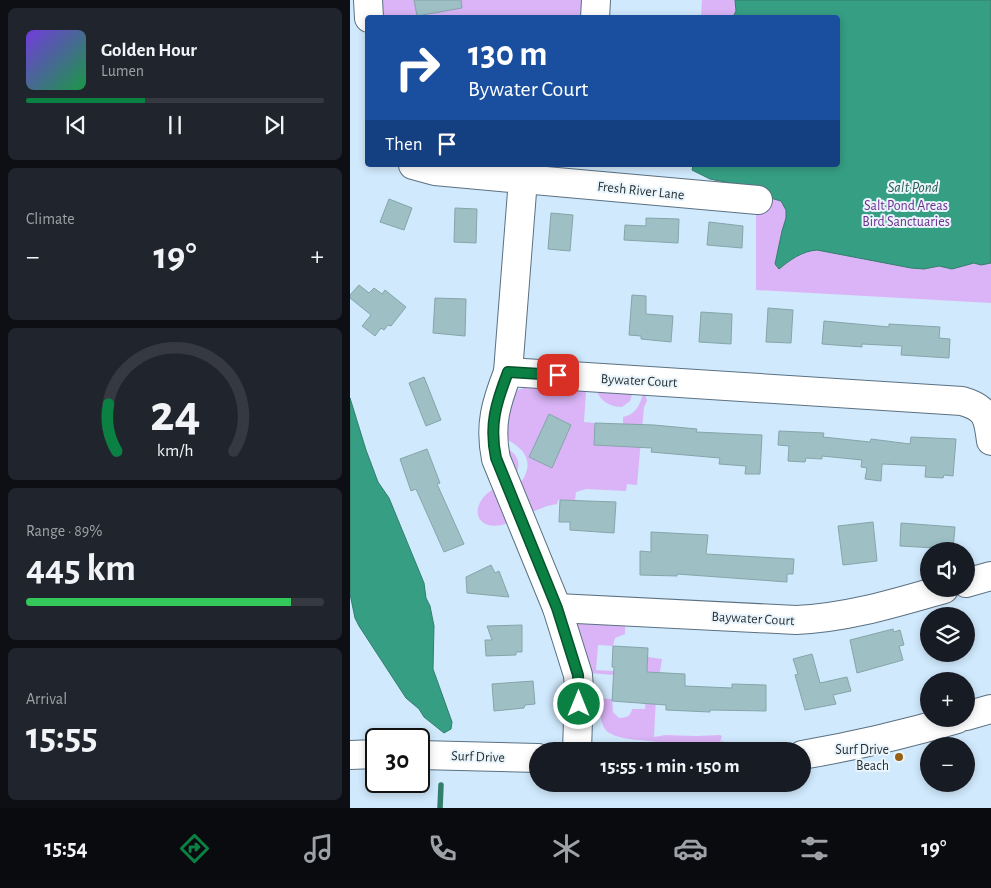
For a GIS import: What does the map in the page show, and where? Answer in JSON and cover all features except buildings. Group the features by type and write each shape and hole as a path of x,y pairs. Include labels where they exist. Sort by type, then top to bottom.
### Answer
{"street":[{"path":"368,0 368,15"},
{"path":"595,15 596,0"},
{"name":"Fresh River Lane","path":"420,167 435,171 523,179 584,175 632,190 758,200"},
{"path":"523,179 508,372 496,405 492,432 496,458 557,608 578,675 580,688 577,742"},
{"name":"Bywater Court","path":"508,372 962,400 974,404 983,411 989,425 991,441"},
{"path":"975,580 991,576"},
{"name":"Baywater Court","path":"557,608 810,620 854,614 920,596"},
{"path":"975,713 991,709"},
{"path":"811,753 852,746 929,727"},
{"path":"350,755 365,754"},
{"name":"Surf Drive","path":"430,755 529,758"}],"green space":[{"path":"373,0 590,0 589,15 374,15"},
{"name":"Salt Pond","path":"702,0 991,0 991,303 756,290 756,206 718,184 700,167 840,167 840,15 701,15"},
{"path":"584,386 586,392 584,422 595,423 594,445 633,447 623,425 623,417 635,410 640,403 644,389 647,401 644,407 637,485 627,484 626,491 586,489 576,492 575,501 558,500 557,504 532,512 520,484 527,468 525,455 516,445 501,437 511,397 518,390 526,387"},
{"path":"597,390 633,391 630,401 622,407 606,403 600,397"},
{"path":"507,448 518,461 518,469 514,478"},
{"path":"492,490 498,490 510,522 490,525 484,523 479,518 479,505"},
{"path":"577,620 625,624 625,634 615,638 613,646 598,645 596,670 614,671 614,675 589,673 575,624"},
{"path":"648,657 662,659 656,696 654,737 665,735 720,735 722,736 720,742 658,742 621,737 609,733 605,729 598,710 590,705 591,700 596,698 612,699 613,712 619,718 628,716 632,709 645,709"}],"water":[{"name":"Salt Pond","path":"735,0 991,0 991,263 981,265 974,263 952,269 939,266 924,269 817,250 801,254 779,269 775,264 786,218 786,210 781,201 753,193 730,183 710,179 692,170 693,167 840,167 840,15 734,15 736,11"},
{"path":"350,398 378,482 389,498 424,583 434,626 433,669 452,722 451,729 444,733 424,717 419,709 406,698 355,618 350,594"}],"waterway":[{"path":"440,808 441,785"}],"place":[{"name":"Surf Drive Beach","path":"899,757"}],"route":[{"path":"558,375 508,372 496,405 492,432 496,458 557,608 577,668 579,704"}],"park label":[{"name":"Salt Pond Areas Bird Sanctuaries","path":"906,214"}]}
